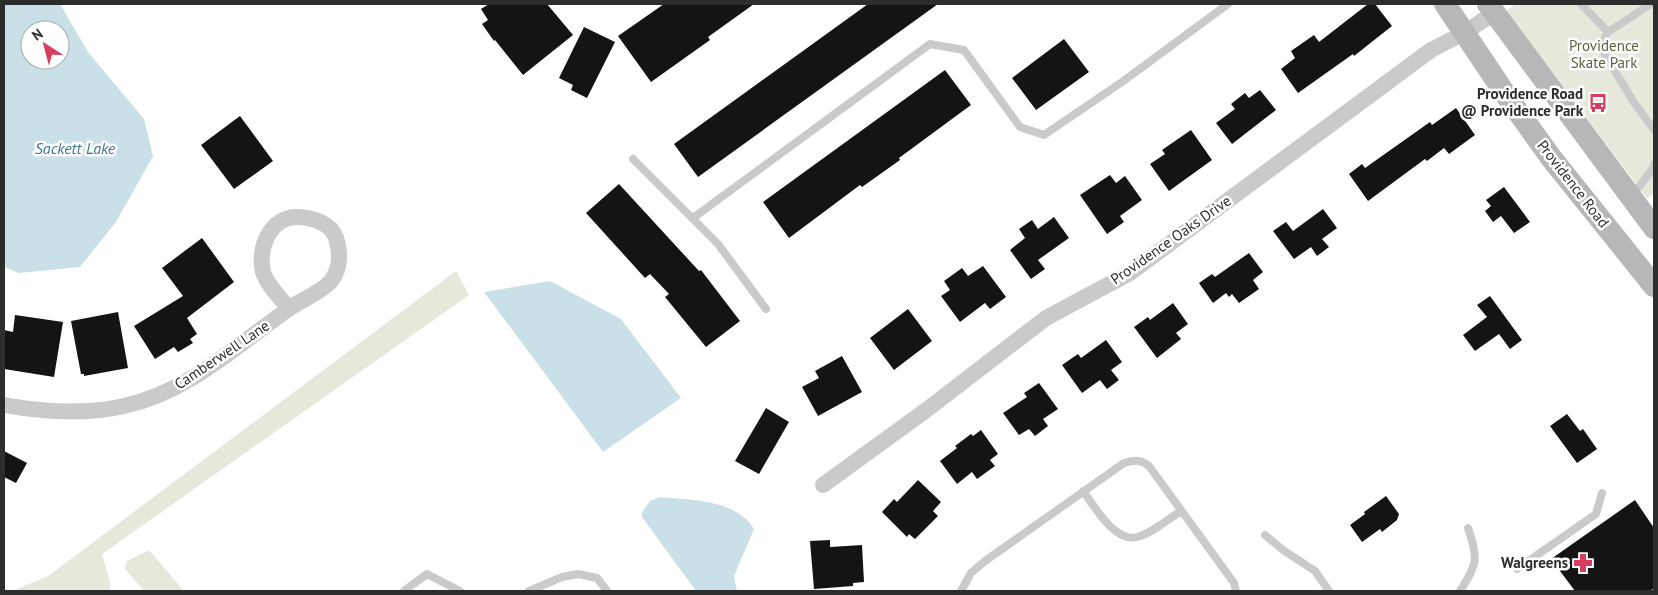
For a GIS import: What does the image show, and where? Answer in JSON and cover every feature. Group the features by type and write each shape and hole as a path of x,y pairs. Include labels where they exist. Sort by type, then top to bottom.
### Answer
{"main road":[{"name":"Providence Road","path":"1445,4 1506,95 1552,158 1654,286"},
{"path":"1494,8 1643,210"}],"street":[{"name":"Providence Oaks Drive","path":"823,485 1046,318 1130,273 1431,50 1464,33 1494,8"},
{"name":"Camberwell Lane","path":"4,405 32,410 68,412 125,406 187,382 330,282 340,261 340,249 335,235 328,227 317,220 305,217 294,216 280,222 271,229 264,241 263,271 268,282 290,309"}],"lane":[{"path":"693,218 930,44 964,50 1020,127 1044,135 1122,82 1228,4"},
{"path":"1581,4 1608,32"},
{"path":"1651,4 1608,32 1600,46 1633,101 1654,130"},
{"path":"633,159 718,244 766,309"},
{"path":"1643,210 1654,164"},
{"path":"961,591 971,572 984,561 1124,463 1134,460 1142,461 1149,466 1234,583 1236,591"},
{"path":"1084,491 1110,526 1117,533 1127,538 1137,538 1181,510"},
{"path":"1517,569 1596,514 1602,493"},
{"path":"1460,591 1473,570 1475,550 1468,528"},
{"path":"1265,535 1283,550 1315,571 1329,591"},
{"path":"404,591 426,574 460,591"},
{"path":"529,591 562,577 578,574 597,578 607,591"}],"green space":[{"name":"Providence Skate Park","path":"1515,4 1654,4 1654,193 1647,198 1506,11"},
{"path":"456,271 469,295 102,554 110,582 110,591 12,591 48,576"},
{"path":"149,550 184,591 144,591 125,569 127,561"}],"water":[{"name":"Sackett Lake","path":"4,4 60,4 69,20 20,20 20,70 70,70 70,21 88,52 144,119 153,156 116,222 80,267 19,273 4,267"},
{"path":"550,281 621,319 681,398 603,452 484,292"},
{"path":"660,497 724,506 746,519 754,529 734,576 737,591 696,591 642,517 642,512 650,501"}],"building":[{"path":"489,4 547,4 573,35 523,75 482,24 488,20 481,9"},
{"path":"664,4 754,4 708,37 710,40 651,82 618,36"},
{"path":"868,4 938,4 698,177 674,144"},
{"path":"1368,4 1375,4 1392,26 1354,56 1353,54 1298,93 1281,69 1295,58 1291,51 1314,35 1319,42"},
{"path":"584,27 615,42 587,98 571,90 573,85 559,78"},
{"path":"1064,39 1089,72 1036,110 1012,78"},
{"path":"945,70 971,105 899,158 900,160 862,187 860,185 789,238 763,202"},
{"path":"1260,90 1276,110 1232,144 1216,123 1235,109 1231,104 1245,93 1249,98"},
{"path":"1456,108 1475,135 1449,154 1444,148 1427,161 1425,159 1368,201 1349,174 1362,164 1365,168 1430,122 1432,125"},
{"path":"240,116 273,161 234,189 201,145"},
{"path":"1191,130 1212,160 1169,191 1150,164 1165,154 1162,150"},
{"path":"1110,175 1116,183 1125,176 1142,200 1120,216 1124,222 1107,234 1080,195"},
{"path":"619,184 699,271 701,270 740,321 706,347 665,297 669,294 650,274 645,278 586,213"},
{"path":"1504,187 1530,222 1514,233 1501,216 1493,222 1485,211 1491,206 1486,200"},
{"path":"1323,209 1337,228 1322,239 1329,247 1317,256 1311,247 1294,259 1273,231 1286,222 1293,231"},
{"path":"1054,217 1069,238 1038,260 1045,269 1031,279 1010,250 1025,238 1019,229 1032,220 1038,229"},
{"path":"202,238 234,282 187,318 197,334 190,339 193,343 178,352 174,347 155,359 134,326 183,296 162,268"},
{"path":"1249,253 1263,272 1253,280 1259,289 1239,303 1232,294 1229,297 1226,293 1213,303 1199,283 1212,274 1215,277"},
{"path":"983,266 1006,297 990,309 985,303 960,322 941,296 950,290 944,281 962,268 968,276"},
{"path":"1490,296 1522,340 1510,349 1499,334 1475,351 1463,335 1487,317 1477,305"},
{"path":"1173,303 1188,324 1176,333 1181,339 1157,358 1134,327 1148,317 1150,320"},
{"path":"908,309 932,341 894,370 870,338"},
{"path":"118,312 128,368 84,376 84,374 81,374 71,321"},
{"path":"15,315 63,322 54,377 4,369 4,330 13,332"},
{"path":"1106,340 1122,362 1111,370 1119,380 1107,389 1100,380 1082,393 1062,365 1078,354 1081,358"},
{"path":"842,356 862,392 818,416 802,387 819,378 815,371"},
{"path":"1039,383 1058,409 1043,419 1048,426 1035,436 1029,429 1019,435 1003,413 1027,397 1024,393"},
{"path":"766,408 789,422 759,474 735,461"},
{"path":"1567,414 1580,431 1583,429 1597,449 1577,463 1550,426"},
{"path":"981,430 998,454 990,460 995,466 977,479 972,472 957,484 940,461 957,448 955,446 971,434 973,436"},
{"path":"4,451 27,463 16,483 4,477"},
{"path":"918,480 941,502 933,511 938,516 915,539 909,534 907,537 882,512 894,499 897,502"},
{"path":"1386,496 1399,514 1397,520 1382,532 1380,529 1362,542 1350,525"},
{"name":"Walgreens","path":"1635,500 1654,528 1654,588 1650,591 1575,591 1551,559"},
{"path":"830,540 830,547 862,545 864,582 853,583 853,586 814,589 810,541"}],"place":[{"name":"Providence Road @ Providence Park","path":"1598,103"},
{"name":"Walgreens","path":"1583,563"}]}
